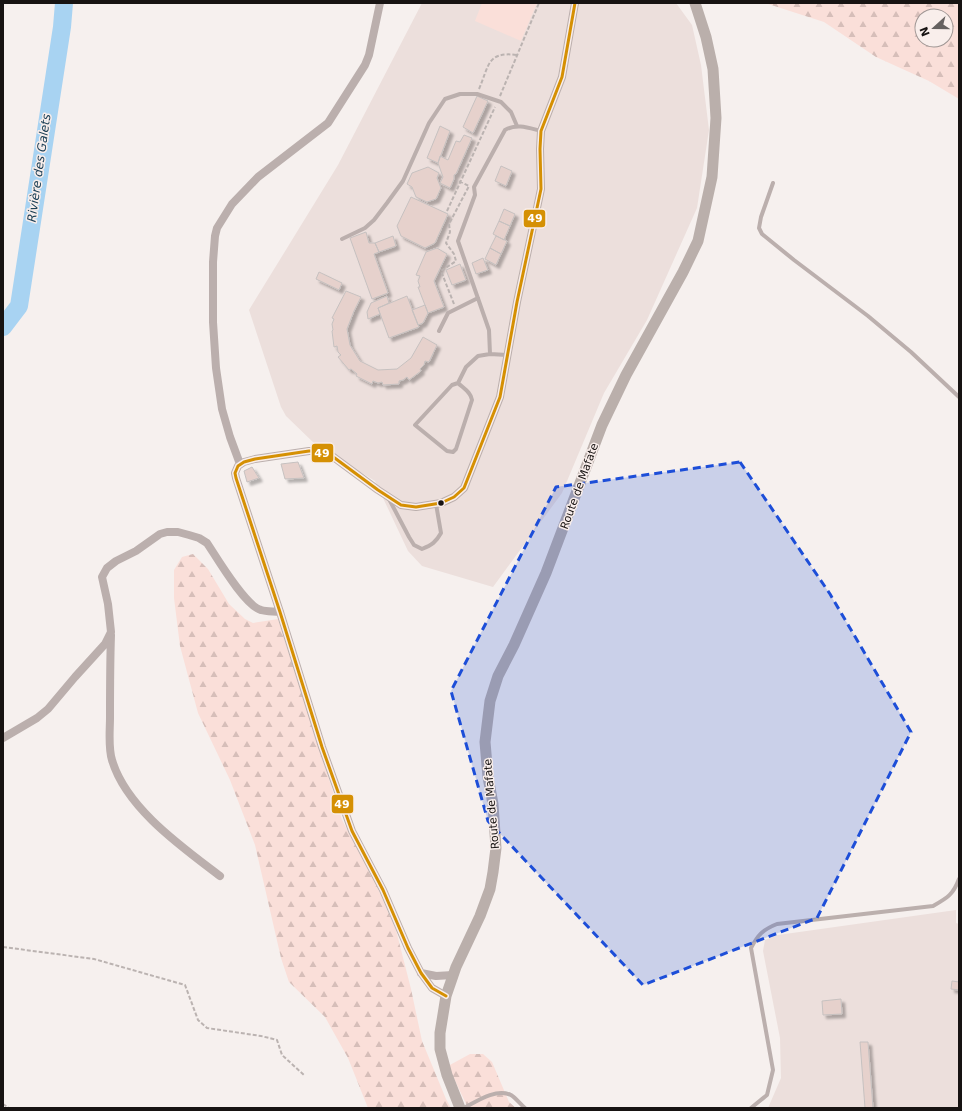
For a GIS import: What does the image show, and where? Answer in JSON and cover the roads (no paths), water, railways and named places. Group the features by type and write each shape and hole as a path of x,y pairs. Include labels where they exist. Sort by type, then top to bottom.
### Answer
{"main road":[{"name":"Route de Mafate","path":"460,1108 446,1075 440,1049 440,1033 446,996 453,975 480,916 490,889 493,872 496,848 493,804 488,777 485,742 490,701 498,676 514,645 546,572 602,425 626,375 683,272 698,240 712,177 716,118 713,69 706,37 695,3"}],"street":[{"path":"240,464 222,409 216,368 213,322 213,262 217,228 232,204 258,177 321,129 332,118 365,65 369,55 380,3"},
{"path":"446,996 432,988 421,973 408,948 383,890 352,831 322,747 236,478 236,468 240,464 255,459 316,451 332,456 401,505 416,507 436,504 454,497 464,488 500,397 517,302 541,189 540,149 542,131 562,76 575,3"},
{"path":"220,876 147,816 130,795 111,760 111,632 108,604 102,577 107,568 116,561 136,550 153,538 167,532 178,532 199,538 206,543 242,594 252,605 261,610 280,612"},
{"path":"3,738 37,718 48,709 105,644 111,632"},
{"path":"421,973 436,976 453,975"}],"lane":[{"path":"342,238 365,228 374,220 387,203 403,181 429,123 445,99 460,94 477,94 501,102 511,112 517,126"},
{"path":"490,354 489,330 458,241 475,195 474,187 501,134 511,126 542,131"},
{"path":"773,183 761,217 759,228 762,234 868,316 911,352 959,398"},
{"path":"439,331 448,313 478,298"},
{"path":"458,383 472,396 472,400 456,449 453,452 447,452 415,425 452,385 458,383 466,367 478,356 490,354 507,355"},
{"path":"387,495 409,538 414,545 422,549 436,541 441,533 436,504"},
{"path":"751,1108 767,1095 773,1070 751,948 765,929 777,924 933,906 947,898 955,889 959,878"},
{"path":"464,1108 489,1096 504,1093 512,1096 525,1108"}],"waterway":[{"name":"Rivière des Galets","path":"3,327 19,306 62,27 64,3"}]}
